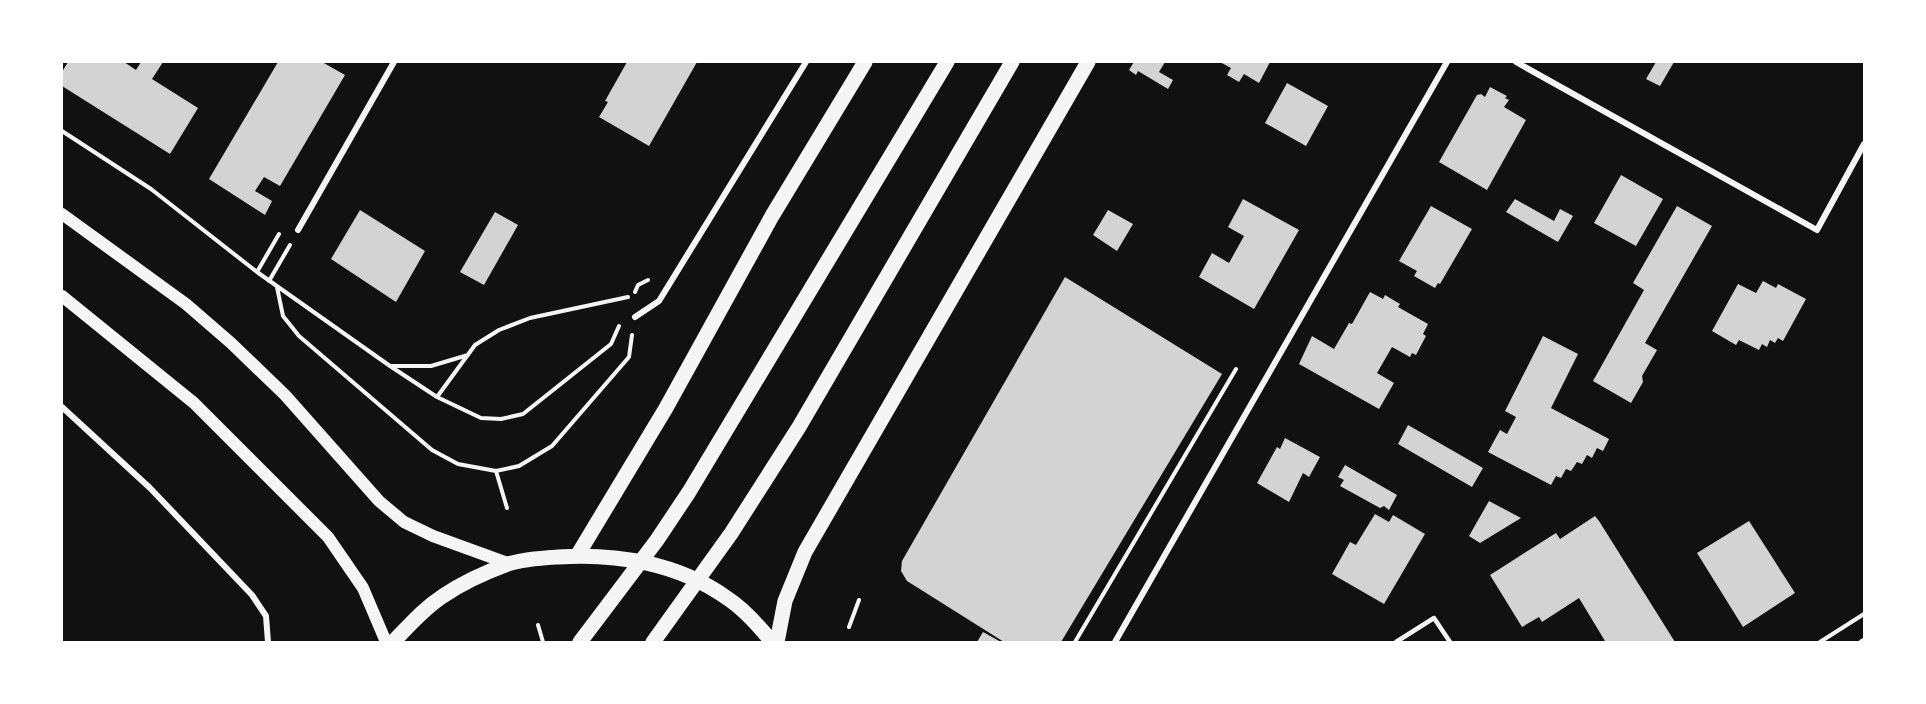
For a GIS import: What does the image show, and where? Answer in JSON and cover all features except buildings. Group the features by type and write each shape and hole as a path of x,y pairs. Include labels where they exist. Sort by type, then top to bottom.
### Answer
{"main road":[{"path":"578,556 666,408 772,216 865,62"},
{"path":"580,642 657,540 689,492 947,62"},
{"path":"653,642 732,532 799,427 1012,62"},
{"path":"777,642 785,601 805,552 1088,62"},
{"path":"62,214 186,304 231,343 285,395 379,501 404,522 433,536 510,564"},
{"path":"62,296 194,403 328,537 363,588 386,642"},
{"path":"393,642 418,615 442,596 469,581 510,564 543,558 578,556 631,559 698,581 728,598 756,623 772,642"}],"street":[{"path":"298,230 394,62"},
{"path":"635,317 659,301 806,62"},
{"path":"1115,642 1448,62"},
{"path":"1516,62 1817,230 1864,144"},
{"path":"62,407 150,488 252,595 266,616 268,642"}],"lane":[{"path":"1396,642 1434,618 1450,642"}],"path":[{"path":"62,131 151,189 269,281 390,366 437,398 481,418 501,419 524,414 611,344 623,319"},
{"path":"269,281 298,230"},
{"path":"630,303 638,285 649,279"},
{"path":"277,286 283,316 300,336 432,450 458,464 496,471 519,466 552,446 629,357 635,317"},
{"path":"437,398 475,345 515,322 633,296 659,301"},
{"path":"390,366 432,366 468,355"},
{"path":"1075,642 1236,369"},
{"path":"496,471 507,508"},
{"path":"849,627 859,600"},
{"path":"1820,642 1864,614"},
{"path":"538,625 543,642"}]}
